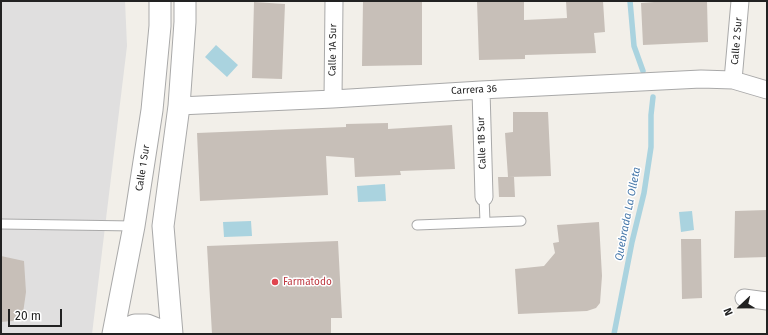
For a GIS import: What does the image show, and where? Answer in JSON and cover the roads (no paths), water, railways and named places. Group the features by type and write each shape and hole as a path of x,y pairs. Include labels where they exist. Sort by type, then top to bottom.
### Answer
{"street":[{"name":"Calle 1 Sur","path":"113,334 134,226 152,110 160,26 160,1"},
{"path":"172,334 163,226 179,106 185,1"},
{"name":"Calle 1A Sur","path":"333,99 334,1"},
{"name":"Calle 2 Sur","path":"734,80 740,1"},
{"name":"Carrera 36","path":"179,106 701,79 734,80 767,90"},
{"name":"Calle 1B Sur","path":"481,90 484,197"},
{"path":"744,298 767,301"},
{"path":"118,334 135,325 147,325 164,334"}],"lane":[{"path":"484,197 485,222"},
{"path":"417,225 521,221"},
{"path":"1,224 134,226"}],"water":[{"path":"216,45 238,65 227,77 205,57"},
{"path":"385,184 386,201 358,202 357,186"},
{"path":"692,211 694,230 681,232 679,212"},
{"path":"251,221 252,236 224,237 223,222"}],"waterway":[{"name":"Quebrada La Olleta","path":"630,1 634,46 643,71"},
{"name":"Quebrada La Olleta","path":"614,334 632,242 644,193 651,147 651,115 653,97"}],"place":[{"name":"Farmatodo","path":"275,282"}]}
